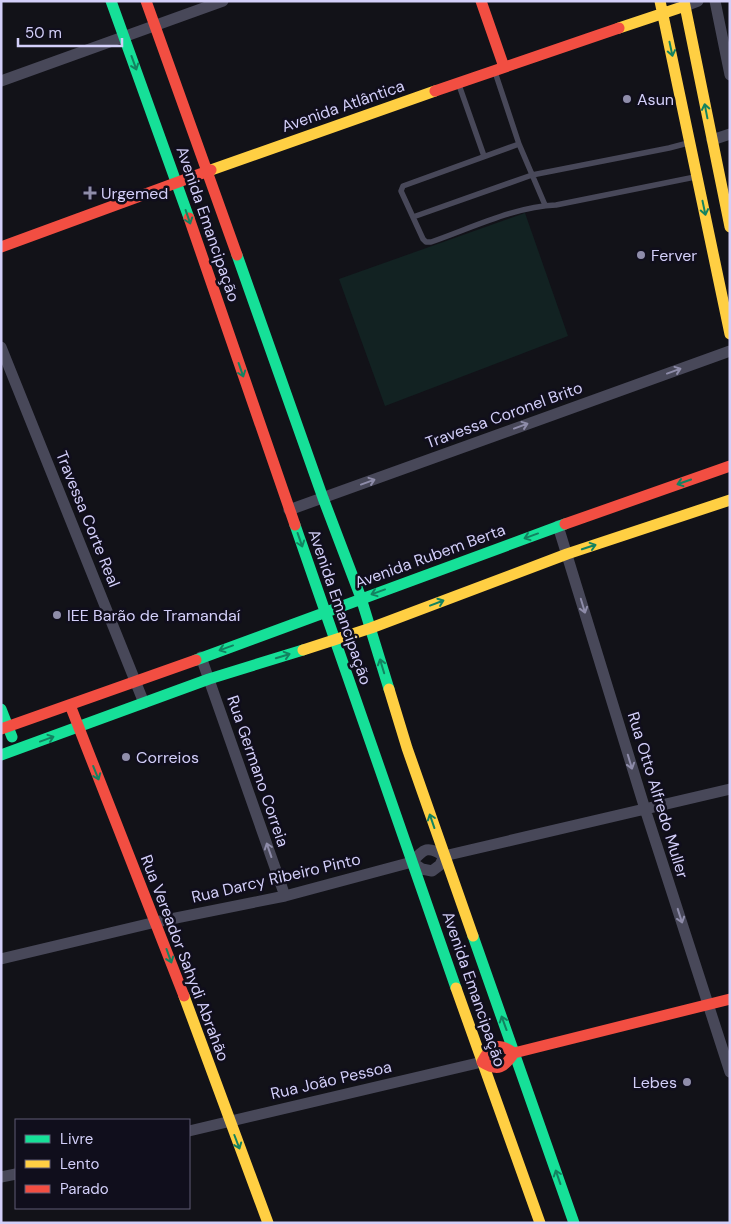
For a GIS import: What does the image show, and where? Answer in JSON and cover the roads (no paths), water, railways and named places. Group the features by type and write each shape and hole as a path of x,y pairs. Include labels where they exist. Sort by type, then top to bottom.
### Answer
{"main road":[{"name":"Avenida Emancipação","path":"111,1 540,1223"},
{"name":"Avenida Emancipação","path":"146,1 323,498 361,598 407,748 574,1223"},
{"path":"481,1 499,69"},
{"path":"684,4 730,227"},
{"name":"Avenida Atlântica","path":"1,247 208,171 499,69 662,7 684,4"},
{"path":"662,7 730,334"},
{"name":"Avenida Rubem Berta","path":"5,728 136,682 558,526 730,466"},
{"path":"1,755 209,679 370,628 566,554 730,500"},
{"name":"Rua Vereador Sahydi Abrahão","path":"70,705 156,922 268,1223"},
{"path":"1,709 5,728 17,750"},
{"name":"Rua João Pessoa","path":"514,1053 504,1046 498,1046 488,1050 482,1062 489,1068 498,1068 508,1062 514,1053 730,999"}],"street":[{"path":"1,81 223,1"},
{"name":"Avenida Atlântica","path":"684,4 698,1"},
{"path":"715,1 730,75"},
{"path":"712,140 730,134"},
{"name":"Travessa Corte Real","path":"1,347 144,702"},
{"name":"Travessa Coronel Brito","path":"290,510 730,351"},
{"name":"Rua Otto Alfredo Muller","path":"558,526 645,809 730,1072"},
{"name":"Rua Germano Correia","path":"201,657 285,896"},
{"name":"Rua Darcy Ribeiro Pinto","path":"1,960 156,922 285,896 412,862 422,851 426,850 436,851 444,856 730,789"},
{"name":"Rua Darcy Ribeiro Pinto","path":"412,862 422,869 432,871 440,865 444,856"},
{"name":"Rua João Pessoa","path":"190,1131 482,1062"},
{"path":"1,1178 15,1174"}],"lane":[{"path":"499,69 519,144 545,205"},
{"path":"458,83 484,156"},
{"path":"412,217 532,175 690,143"},
{"path":"519,144 403,186 400,191 422,239 426,242 431,242 522,210 697,177"}],"place":[{"name":"Asun","path":"627,99"},
{"name":"Urgemed","path":"90,193"},
{"name":"Ferver","path":"641,255"},
{"name":"IEE Barão de Tramandaí","path":"57,615"},
{"name":"Correios","path":"126,757"},
{"name":"Lebes","path":"687,1082"}]}
